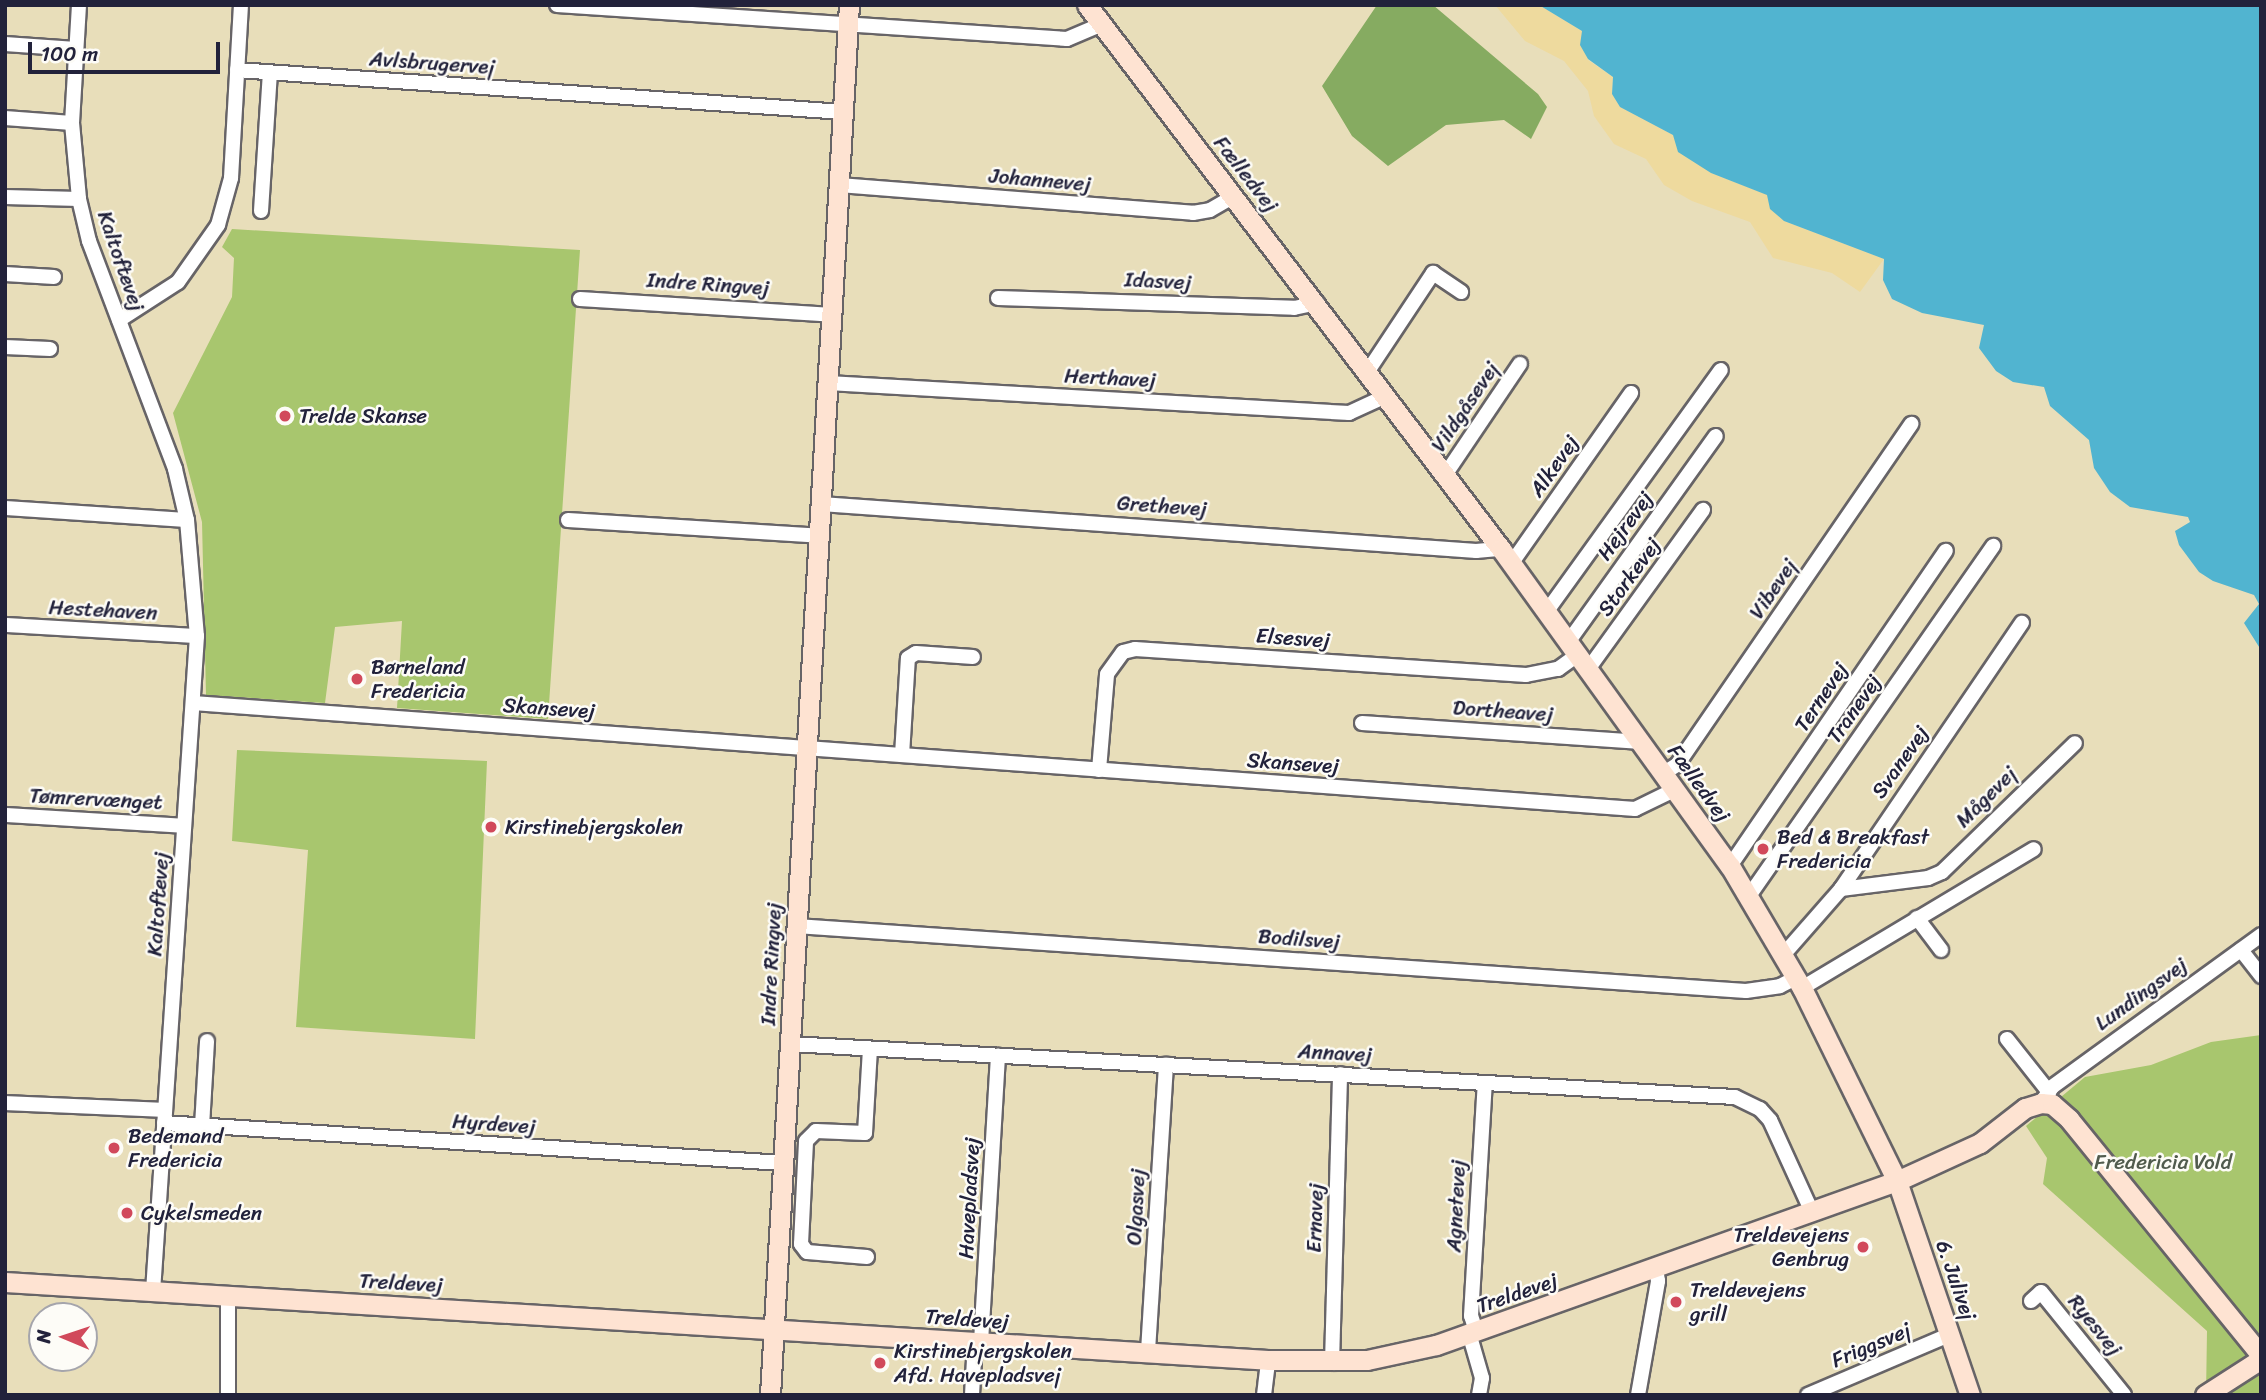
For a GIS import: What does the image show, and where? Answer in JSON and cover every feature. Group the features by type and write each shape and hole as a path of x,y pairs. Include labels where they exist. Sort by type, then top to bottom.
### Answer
{"street":[{"name":"Kaltoftevej","path":"79,5 72,122 79,199 118,320 175,468 187,520 197,636 153,1291"},
{"path":"118,320 178,282 218,225 231,178 241,5"},
{"path":"557,5 849,15 1068,40 1103,24"},
{"name":"Fælledvej","path":"1087,5 1446,475 1579,654 1730,866 1799,983 1897,1181"},
{"name":"Indre Ringvej","path":"770,1395 849,15"},
{"path":"5,44 76,49"},
{"name":"Avlsbrugervej","path":"237,70 843,112"},
{"path":"261,211 270,72"},
{"path":"5,118 72,122"},
{"name":"Johannevej","path":"839,185 1193,213 1210,211 1234,196"},
{"path":"5,197 79,199"},
{"path":"5,274 54,277"},
{"path":"1368,371 1433,274 1461,292"},
{"name":"Idasvej","path":"998,298 1294,308 1317,303"},
{"name":"Indre Ringvej","path":"580,299 832,315"},
{"path":"5,346 50,349"},
{"name":"Vildgåsevej","path":"1446,475 1520,364"},
{"path":"1547,611 1721,370"},
{"name":"Herthavej","path":"828,383 1349,413 1386,396"},
{"name":"Alkevej","path":"1506,556 1630,393"},
{"name":"Vibevej","path":"1670,781 1677,765 1911,424"},
{"name":"Hejrevej","path":"1579,654 1716,436"},
{"name":"Grethevej","path":"821,504 1476,551 1506,556"},
{"path":"5,509 187,520"},
{"name":"Storkevej","path":"1579,654 1703,510"},
{"path":"568,520 819,536"},
{"name":"Tranevej","path":"1749,896 1993,546"},
{"name":"Ternevej","path":"1730,866 1946,551"},
{"name":"Svanevej","path":"1783,955 1841,889 2022,623"},
{"name":"Hestehaven","path":"5,625 197,636"},
{"name":"Elsesvej","path":"1100,770 1107,674 1123,652 1148,650 1526,675 1558,669 1579,654"},
{"path":"902,755 908,658 916,653 973,657"},
{"name":"Skansevej","path":"193,703 1635,809 1670,781"},
{"name":"Dortheavej","path":"1362,723 1642,742"},
{"name":"Mågevej","path":"1841,889 1942,872 2075,743"},
{"name":"Tømrervænget","path":"5,815 184,826"},
{"path":"1799,983 2034,849"},
{"path":"1917,918 1941,950"},
{"name":"Bodilsvej","path":"796,926 1746,991 1799,983"},
{"name":"Lundingsvej","path":"1897,1181 1980,1143 2261,935"},
{"path":"2241,950 2261,976"},
{"path":"2007,1040 2045,1097 2069,1119 2261,1357 2205,1395"},
{"path":"202,1126 207,1041"},
{"name":"Annavej","path":"790,1044 1340,1074 1748,1101 1770,1120 1812,1212"},
{"path":"867,1257 807,1252 800,1244 806,1141 816,1131 865,1133 870,1049"},
{"name":"Havepladsvej","path":"972,1395 998,1056"},
{"name":"Olgasvej","path":"1149,1351 1166,1065"},
{"name":"Ernavej","path":"1332,1363 1340,1074"},
{"name":"Agnetevej","path":"1479,1395 1482,1378 1471,1316 1485,1083"},
{"name":"Hyrdevej","path":"5,1103 164,1116 202,1126 783,1163"},
{"name":"Treldevej","path":"5,1282 1332,1363 1401,1354 1472,1332 1656,1269 1897,1181"},
{"name":"6. Julivej","path":"1897,1181 1970,1395"},
{"path":"1638,1395 1658,1281 1656,1269"},
{"name":"Ryesvej","path":"2031,1301 2041,1292 2124,1395"},
{"path":"228,1296 228,1395"},
{"name":"Friggsvej","path":"1808,1395 1951,1334"},
{"path":"1264,1395 1268,1360"}],"green space":[{"path":"1377,5 1433,5 1538,94 1547,107 1531,139 1504,120 1446,125 1388,166 1352,136 1322,86"},
{"path":"232,229 580,250 548,719 397,708 402,621 335,627 325,703 206,695 202,522 173,413 232,297 234,258 222,247"},
{"path":"237,750 487,761 475,1039 296,1027 308,850 232,841"},
{"name":"Fredericia Vold","path":"2261,1035 2261,1395 2206,1395 2207,1331 2043,1184 2047,1158 2026,1126 2085,1077 2151,1065 2211,1042"}],"sand":[{"path":"1495,5 1539,5 1582,31 1588,60 1613,77 1612,94 1620,107 1673,135 1711,173 1768,195 1784,221 1884,259 1860,292 1832,273 1773,258 1750,222 1692,201 1664,185 1646,159 1614,144 1594,116 1588,91 1564,61 1525,41"}],"water":[{"path":"1539,5 2261,5 2261,650 2244,623 2259,604 2254,595 2213,581 2199,572 2179,545 2175,531 2190,522 2188,517 2130,507 2110,492 2094,468 2089,440 2050,406 2044,387 2013,382 1996,371 1979,348 1984,325 1922,313 1892,299 1883,280 1884,259 1784,221 1770,209 1767,195 1711,173 1678,152 1673,135 1620,107 1612,94 1613,77 1588,59 1580,45 1582,31"}],"place":[{"name":"Trelde Skanse","path":"285,416"},
{"name":"Børneland Fredericia","path":"357,679"},
{"name":"Kirstinebjergskolen","path":"491,827"},
{"name":"Bed & Breakfast Fredericia","path":"1763,849"},
{"name":"Bedemand Fredericia","path":"114,1148"},
{"name":"Cykelsmeden","path":"127,1213"},
{"name":"Treldevejens Genbrug","path":"1863,1247"},
{"name":"Treldevejens grill","path":"1676,1302"},
{"name":"Kirstinebjergskolen Afd. Havepladsvej","path":"880,1363"}]}
